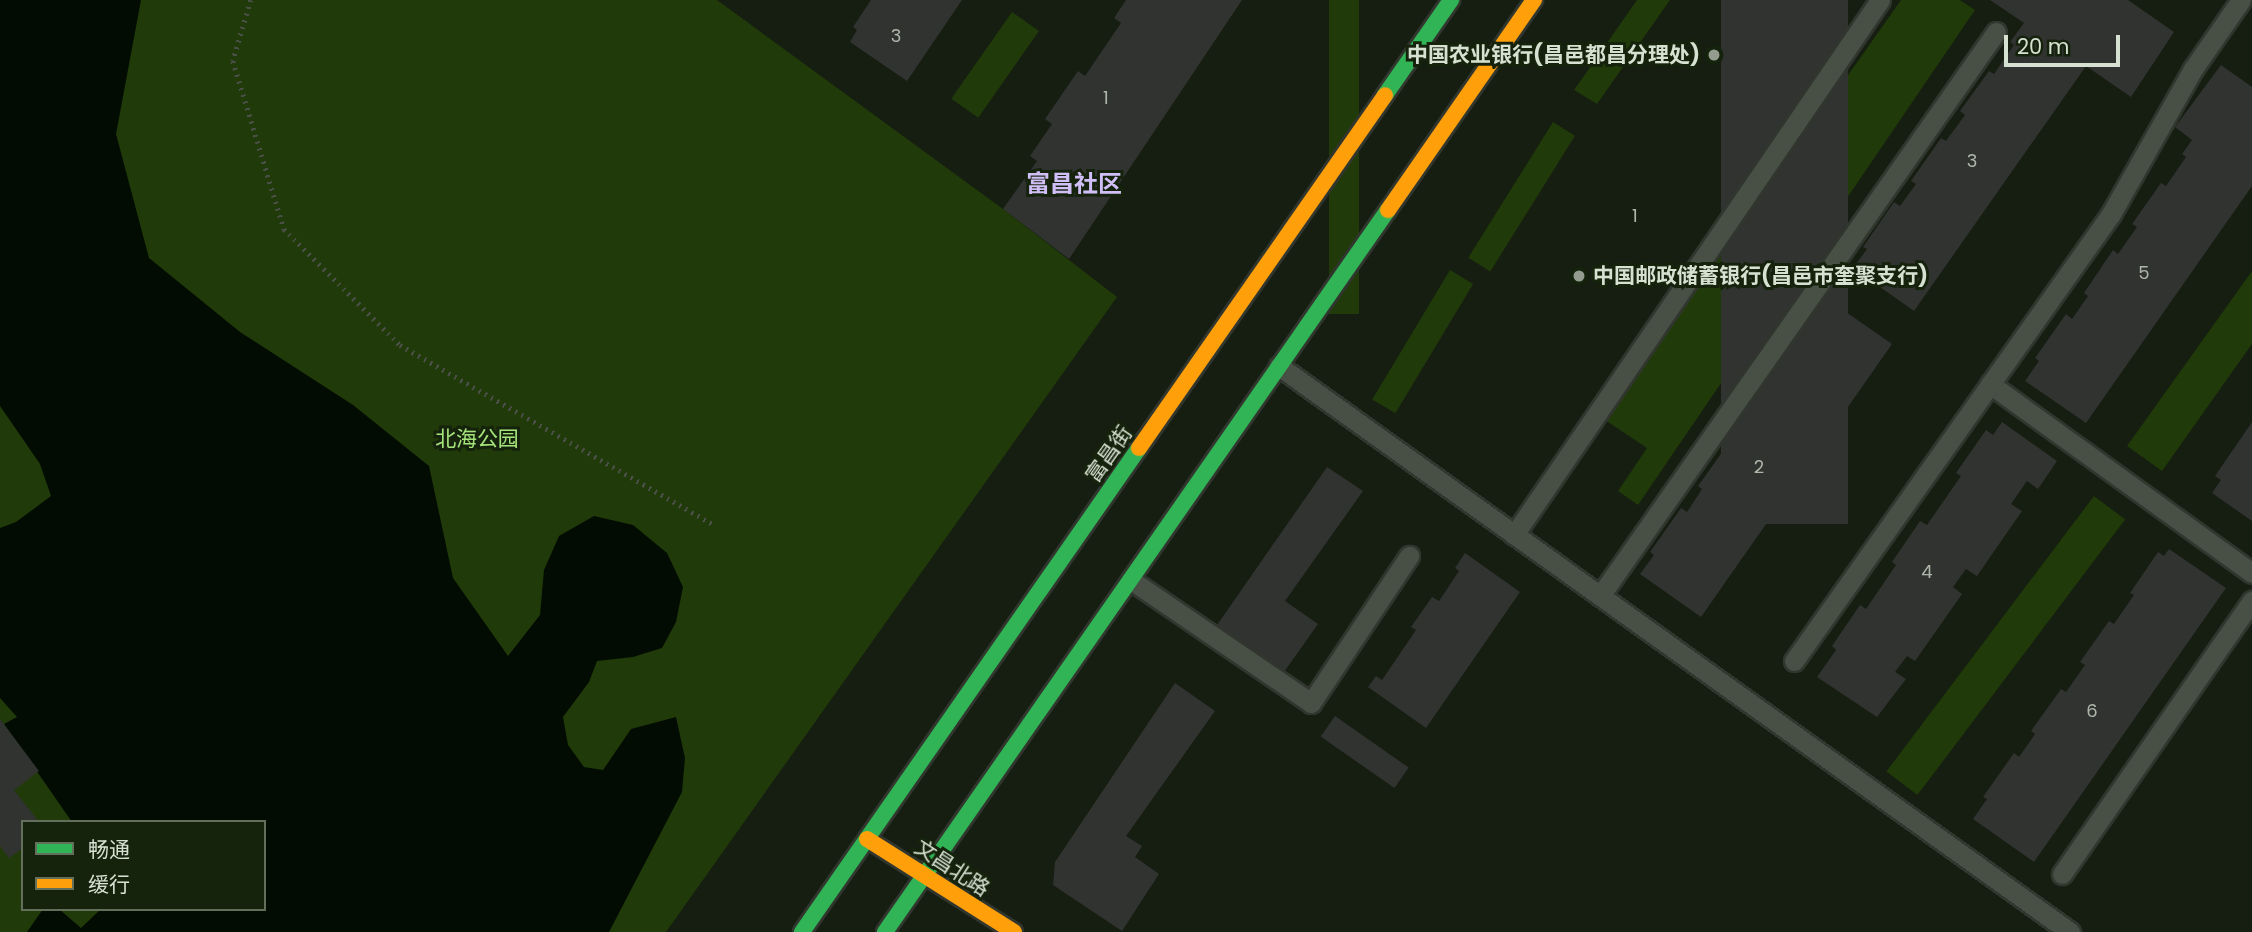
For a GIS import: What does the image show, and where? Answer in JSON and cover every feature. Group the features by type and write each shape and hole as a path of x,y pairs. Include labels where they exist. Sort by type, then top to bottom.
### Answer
{"main road":[{"path":"886,932 1534,0"},
{"name":"富昌街","path":"802,932 1445,2"},
{"name":"文昌北路","path":"867,839 1014,932"}],"lane":[{"path":"1514,534 1880,0"},
{"path":"1794,661 2111,214 2193,69 2241,0"},
{"path":"1600,596 1996,32"},
{"path":"1279,366 2070,932"},
{"path":"1990,384 2252,573"},
{"path":"1131,580 1311,703 1409,556"},
{"path":"2062,874 2252,601"}],"path":[{"path":"251,0 233,61 284,229 400,345 713,524"}],"green space":[{"name":"北海公园","path":"0,0 717,0 1003,209 1117,297 666,932 0,932"},
{"path":"1329,0 1359,0 1359,314 1329,314"},
{"path":"1637,0 1670,0 1597,104 1574,90"},
{"path":"1901,0 1960,0 1975,10 1638,505 1618,491 1647,448 1605,420"},
{"path":"1012,12 1039,31 978,118 951,99"},
{"path":"1553,122 1575,136 1490,271 1468,258"},
{"path":"1450,270 1473,284 1395,413 1372,399"},
{"path":"2252,271 2252,344 2162,471 2127,446"},
{"path":"2094,496 2125,519 1918,795 1886,772"}],"shaded area":[{"name":"北海公园","path":"0,0 141,0 116,134 149,258 240,332 353,405 429,466 453,578 508,656 540,615 544,570 559,536 594,516 633,525 667,553 683,587 676,622 662,648 633,657 597,661 589,682 563,717 568,745 584,767 603,770 631,729 676,717 685,758 682,792 609,932 27,932 42,911 61,911 81,928 99,911 266,911 266,820 71,820 4,724 17,717 0,698 0,528 16,522 51,496 40,464 0,406"}],"building":[{"path":"871,0 962,0 907,81 850,42 857,30 853,27"},
{"path":"1126,0 1242,0 1069,259 1003,209 1037,161 1030,156 1052,124 1045,119 1078,71 1085,76 1121,23 1114,18"},
{"path":"1721,0 1848,0 1848,524 1721,524"},
{"path":"1990,0 2128,0 2174,32 2131,97 2086,66 1914,311 1853,268 1867,249 1863,247 1894,202 1900,206 1916,184 1911,181 1941,138 1946,141 1965,115 1960,111 1989,71 1994,74 2014,45 2010,42 2024,23"},
{"path":"2221,65 2252,87 2252,186 2086,423 2025,381 2039,361 2035,358 2066,314 2072,319 2088,296 2084,293 2113,250 2118,254 2137,227 2132,224 2161,183 2166,186 2186,157 2182,154 2192,140 2175,127"},
{"path":"1836,305 1892,344 1701,617 1640,574 1654,555 1650,552 1681,508 1687,512 1702,489 1698,486 1728,444 1733,447 1752,420 1747,417 1776,376 1781,379 1801,350 1797,348 1826,308 1831,311"},
{"path":"2002,422 2057,461 2038,489 2027,481 2011,504 2022,511 1977,576 1966,569 1953,587 1962,594 1915,661 1907,656 1895,672 1906,679 1877,717 1817,677 1836,650 1832,646 1860,605 1866,609 1896,565 1892,562 1920,521 1927,525 1961,476 1956,473 1986,430 1993,435"},
{"path":"2252,422 2252,521 2212,493 2221,480 2215,476"},
{"path":"1327,467 1363,491 1285,601 1318,624 1284,672 1217,625"},
{"path":"2169,549 2226,588 2034,862 1973,819 1987,799 1983,797 2014,753 2019,757 2035,734 2031,731 2061,689 2066,692 2085,665 2080,662 2109,621 2114,624 2134,595 2130,593 2158,552 2164,556"},
{"path":"1465,553 1520,592 1426,728 1368,687 1376,676 1382,680 1416,630 1411,627 1432,597 1439,601 1459,571 1455,568"},
{"path":"1175,683 1215,711 1126,836 1142,846 1135,857 1159,874 1122,931 1053,885 1055,862"},
{"path":"1335,716 1409,768 1394,788 1321,736"},
{"path":"0,719 39,771 14,790 37,820 21,820 21,849 9,858 0,846"}],"traffic: fast":[{"path":"1385,95 1451,0"},
{"path":"885,932 1388,210"},
{"path":"802,932 1139,448"}],"traffic: slow":[{"path":"1388,210 1534,0"},
{"path":"1139,448 1385,95"},
{"path":"867,839 1014,932"}],"place":[{"name":"中国农业银行(昌邑都昌分理处)","path":"1714,55"},
{"name":"中国邮政储蓄银行(昌邑市奎聚支行)","path":"1579,276"}],"district":[{"name":"富昌社区","path":"1074,184"}]}
